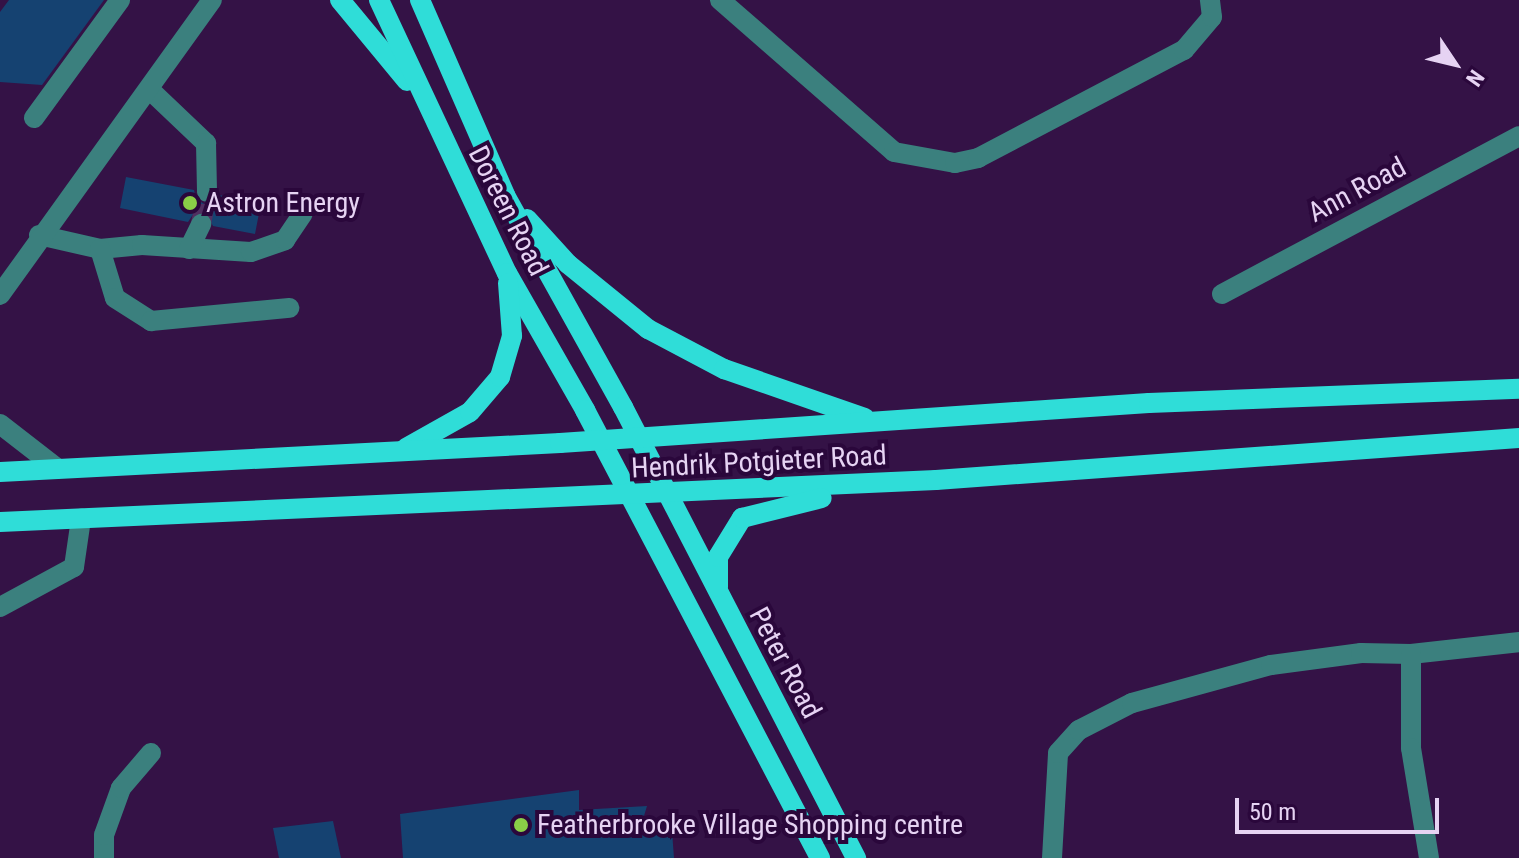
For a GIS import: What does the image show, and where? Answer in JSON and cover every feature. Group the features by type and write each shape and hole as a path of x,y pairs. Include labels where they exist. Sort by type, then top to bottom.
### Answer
{"main road":[{"path":"340,0 420,96"},
{"name":"Doreen Road","path":"379,0 420,96 507,273 601,440 629,497"},
{"name":"Doreen Road","path":"420,0 505,195 666,493"},
{"path":"505,195 568,264 648,329 724,369 875,421"},
{"path":"399,451 470,412 500,377 512,336 507,273"},
{"name":"Hendrik Potgieter Road","path":"0,472 637,439 1149,403 1519,389"},
{"name":"Hendrik Potgieter Road","path":"0,522 629,497 936,480 1519,438"},
{"path":"719,598 716,572 723,544 742,518 755,511 936,480"},
{"name":"Peter Road","path":"666,493 856,858"},
{"path":"629,497 820,858"}],"street":[{"path":"34,118 120,0"},
{"path":"0,295 39,235 212,0"},
{"path":"720,0 894,152 955,163 978,158 1184,50 1212,17 1210,0"},
{"path":"149,89 206,143 207,192"},
{"name":"Ann Road","path":"1222,294 1519,136"},
{"path":"39,235 100,249 268,248 285,240 303,213"},
{"path":"189,249 201,224"},
{"path":"100,249 115,298 151,321 289,308"},
{"path":"0,424 58,469"},
{"path":"0,607 74,567 81,519"},
{"path":"1052,858 1058,753 1079,730 1109,713 1271,665 1361,653 1411,654 1519,642"},
{"path":"1411,654 1411,748 1429,858"},
{"path":"104,858 104,835 121,788 151,753"}],"building":[{"path":"9,0 104,0 42,85 0,82 0,12"},
{"path":"126,177 194,190 196,199 206,205 219,195 261,203 255,234 213,226 206,212 194,213 188,222 120,208"},
{"name":"Featherbrooke Village Shopping centre","path":"579,790 579,810 647,806 638,836 672,831 674,858 403,858 400,814"},
{"path":"333,821 341,858 279,858 273,828"}],"tunnel":[{"path":"201,224 207,192"}],"place":[{"name":"Astron Energy","path":"190,203"},
{"name":"Featherbrooke Village Shopping centre","path":"521,825"}]}
